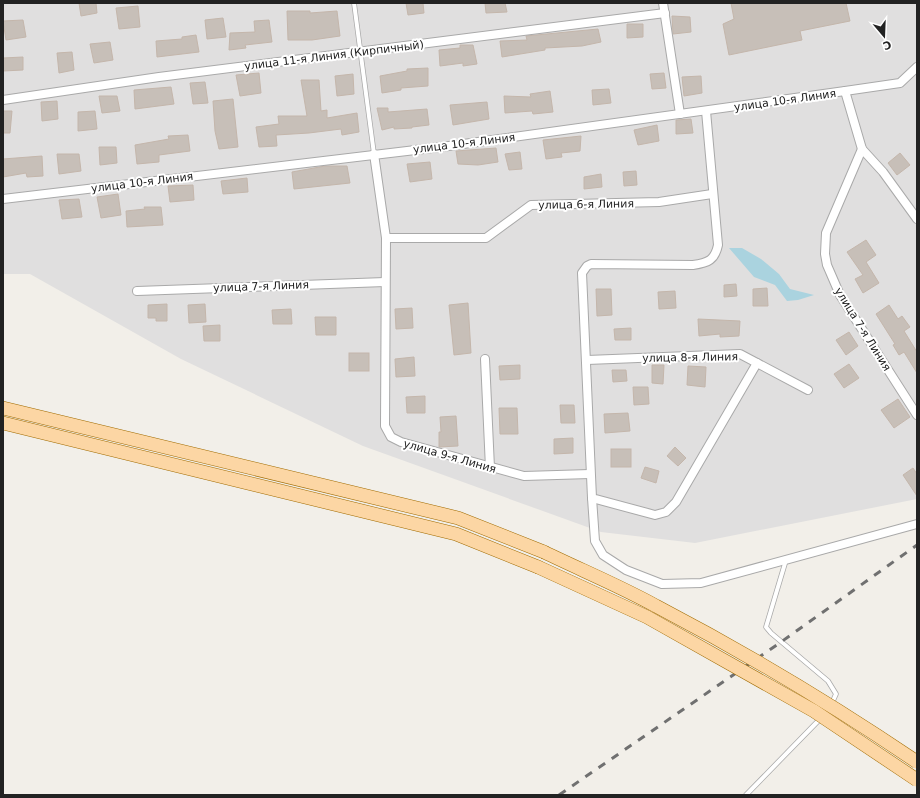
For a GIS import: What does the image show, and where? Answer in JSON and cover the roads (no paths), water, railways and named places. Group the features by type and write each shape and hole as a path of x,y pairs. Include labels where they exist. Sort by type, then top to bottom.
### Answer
{"main road":[{"path":"3,408 458,518 544,552 655,605 758,662 858,722 917,762"},
{"path":"3,423 456,534 538,567 647,617 814,711 917,780"}],"street":[{"path":"663,3 680,114"},
{"name":"улица 11-я Линия (Кирпичный)","path":"3,100 159,77 665,13"},
{"name":"улица 10-я Линия","path":"3,199 457,145 845,91 900,83 917,67"},
{"path":"845,91 862,149 884,172 917,219"},
{"path":"706,111 712,194 718,245 716,253 711,260 704,264 693,265 591,264 584,269 582,278 587,360 590,474 595,541 603,555 626,570 662,584 701,584 917,524"},
{"name":"улица 7-я Линия","path":"862,149 826,233 825,254 827,265 840,295 917,414"},
{"path":"374,154 386,238"},
{"name":"улица 6-я Линия","path":"386,238 486,238 531,205 659,202 712,194"},
{"name":"улица 9-я Линия","path":"386,238 385,426 391,436 401,442 490,468 524,476 590,474"},
{"name":"улица 7-я Линия","path":"137,291 385,282"},
{"name":"улица 8-я Линия","path":"587,360 740,354 808,390"},
{"path":"485,359 490,468"},
{"path":"592,498 655,515 666,512 676,502 757,363"}],"lane":[{"path":"354,3 374,154"},
{"path":"746,795 828,712 836,694 828,681 771,633 766,627 786,560"}],"water":[{"path":"729,248 742,248 761,259 779,274 790,289 814,295 798,300 787,301 775,285 754,277"}],"railway":[{"path":"559,795 781,642 917,545"}]}
